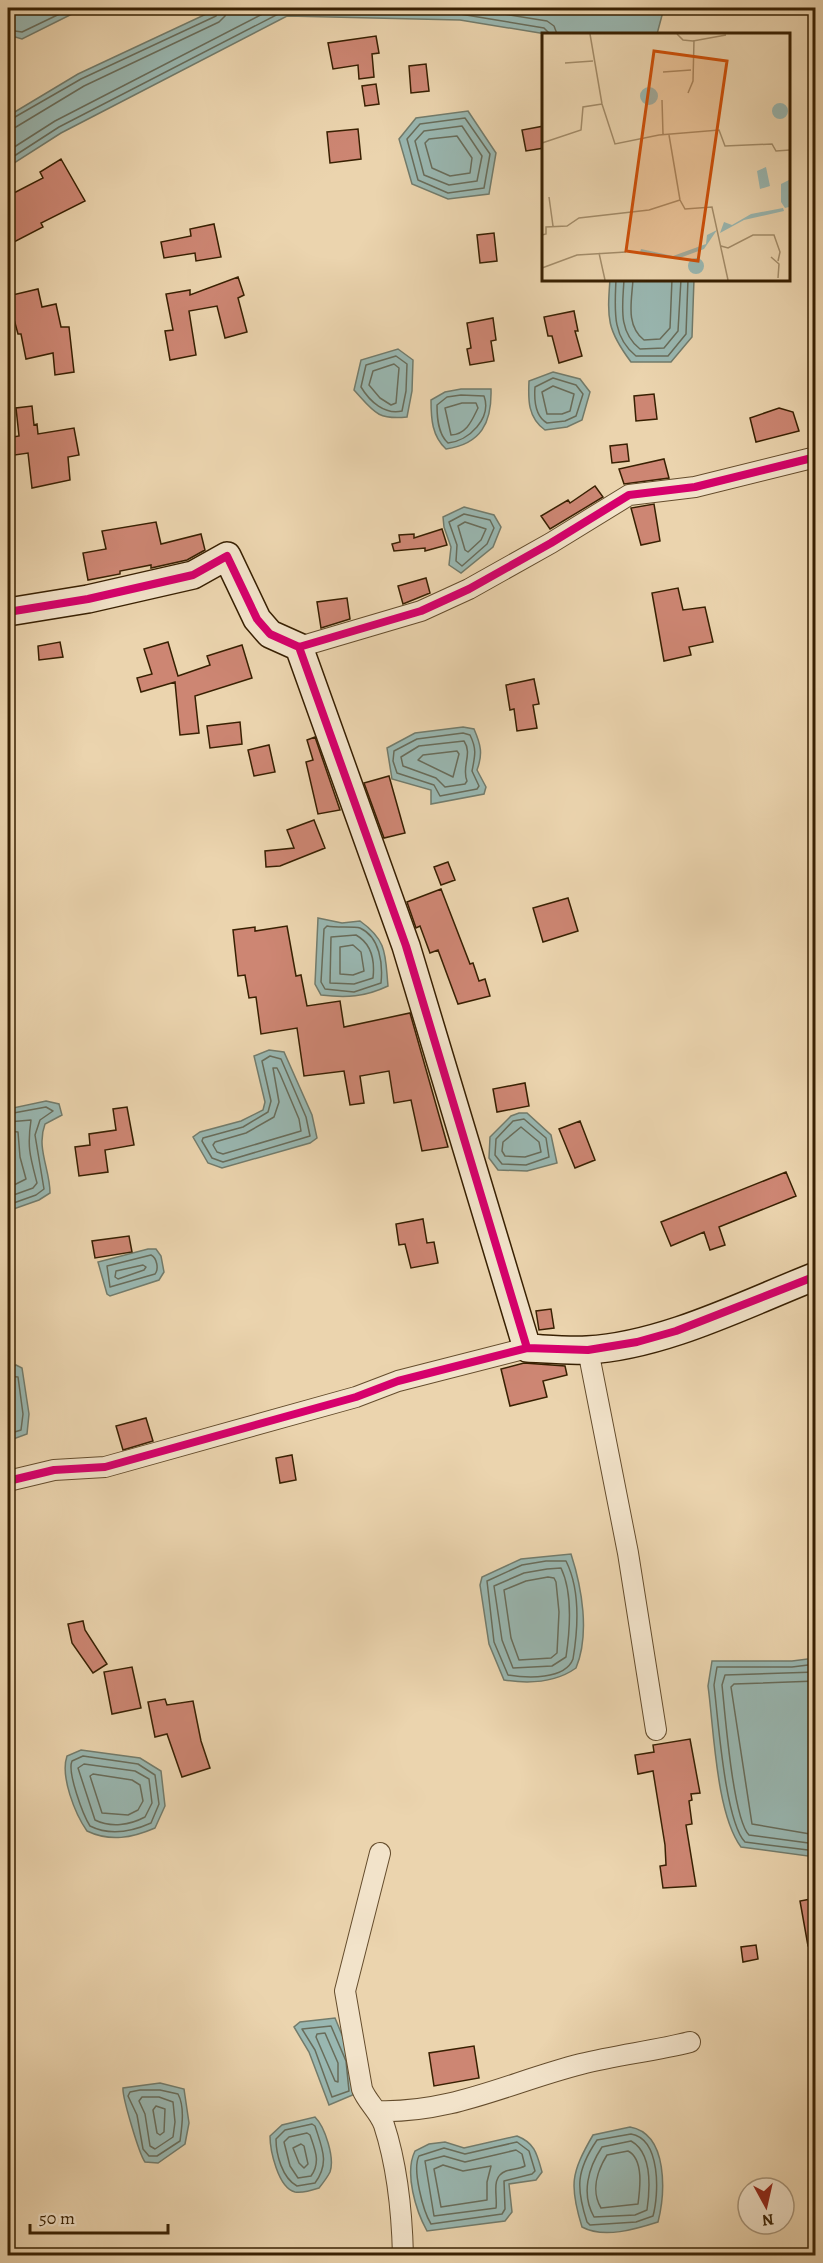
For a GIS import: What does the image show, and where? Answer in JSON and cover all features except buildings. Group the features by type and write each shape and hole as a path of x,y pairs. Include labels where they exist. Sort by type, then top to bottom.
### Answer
{"street":[{"path":"8,612 88,599 193,575 227,556 257,619 270,634 299,647 421,611 469,589 551,543 629,495 695,487 816,457"},
{"path":"299,647 406,946 527,1348"},
{"path":"8,1481 54,1470 105,1467 356,1397 398,1381 527,1348 588,1350 637,1342 676,1331 816,1276"},
{"path":"588,1350 628,1553 656,1730"},
{"path":"380,1853 345,1991 362,2089 383,2122 391,2153 402,2225 403,2256"},
{"path":"376,2111 408,2113 439,2108 579,2064 617,2056 649,2053 690,2042"}],"water":[{"path":"8,8 84,8 22,39 8,35"},
{"path":"219,8 664,8 657,33 542,33 460,20 287,16 61,133 8,167 8,116 78,74"},
{"path":"468,111 496,153 489,194 448,199 412,184 399,139 416,118"},
{"path":"610,280 694,280 692,337 671,362 631,362 613,332 610,324"},
{"path":"398,349 413,360 412,391 407,417 397,418 377,413 354,390 361,360"},
{"path":"553,372 580,379 590,392 582,420 567,427 545,430 532,414 529,402 529,381"},
{"path":"461,389 491,389 489,412 482,430 476,437 446,449 438,439 433,427 431,400 445,392"},
{"path":"464,507 494,515 501,527 493,547 461,573 449,565 451,547 443,517"},
{"path":"463,727 474,729 478,740 481,754 477,770 486,787 484,794 431,804 431,790 392,779 387,748 415,733"},
{"path":"318,918 342,923 360,921 369,928 376,935 383,949 388,986 355,996 321,995 315,984"},
{"path":"269,1050 284,1052 312,1115 317,1138 310,1143 222,1168 208,1163 193,1137 200,1132 241,1121 263,1110 265,1102 254,1056"},
{"path":"46,1101 59,1104 62,1115 45,1124 43,1133 42,1142 50,1193 39,1200 8,1211 8,1109"},
{"path":"527,1113 551,1135 557,1163 527,1171 498,1170 489,1158 490,1137 511,1116"},
{"path":"156,1249 161,1256 164,1272 159,1280 110,1296 107,1294 98,1262"},
{"path":"16,1365 22,1368 29,1414 27,1434 8,1441 8,1372"},
{"path":"571,1554 583,1611 583,1641 576,1668 560,1677 542,1681 504,1680 489,1644 480,1585 482,1577 521,1559"},
{"path":"815,1658 815,1857 741,1847 726,1814 717,1770 708,1686 712,1661 792,1661"},
{"path":"81,1750 140,1758 161,1771 165,1806 155,1828 138,1834 113,1838 87,1831 74,1805 65,1774 67,1756"},
{"path":"335,2018 352,2059 355,2094 329,2105 309,2052 294,2027 300,2022"},
{"path":"160,2083 184,2089 189,2123 185,2144 158,2163 145,2162 131,2125 123,2088"},
{"path":"315,2117 328,2143 331,2159 330,2172 319,2188 295,2192 284,2184 276,2168 270,2136 282,2125"},
{"path":"630,2127 643,2132 652,2141 658,2153 662,2196 658,2222 610,2233 591,2231 582,2227 575,2200 576,2170 593,2135"},
{"path":"517,2136 532,2146 542,2172 536,2180 509,2184 512,2212 505,2221 427,2231 415,2203 411,2181 415,2151 429,2144 445,2142 464,2148"}],"cycle path":[{"path":"299,647 421,611 469,589 551,543 629,495 695,487 816,457"},
{"path":"8,612 88,599 193,575 227,556 257,619 270,634 299,647 406,946 527,1348"},
{"path":"8,1481 54,1470 105,1467 356,1397 398,1381 527,1348 588,1350 637,1342 676,1331 816,1276"}]}
